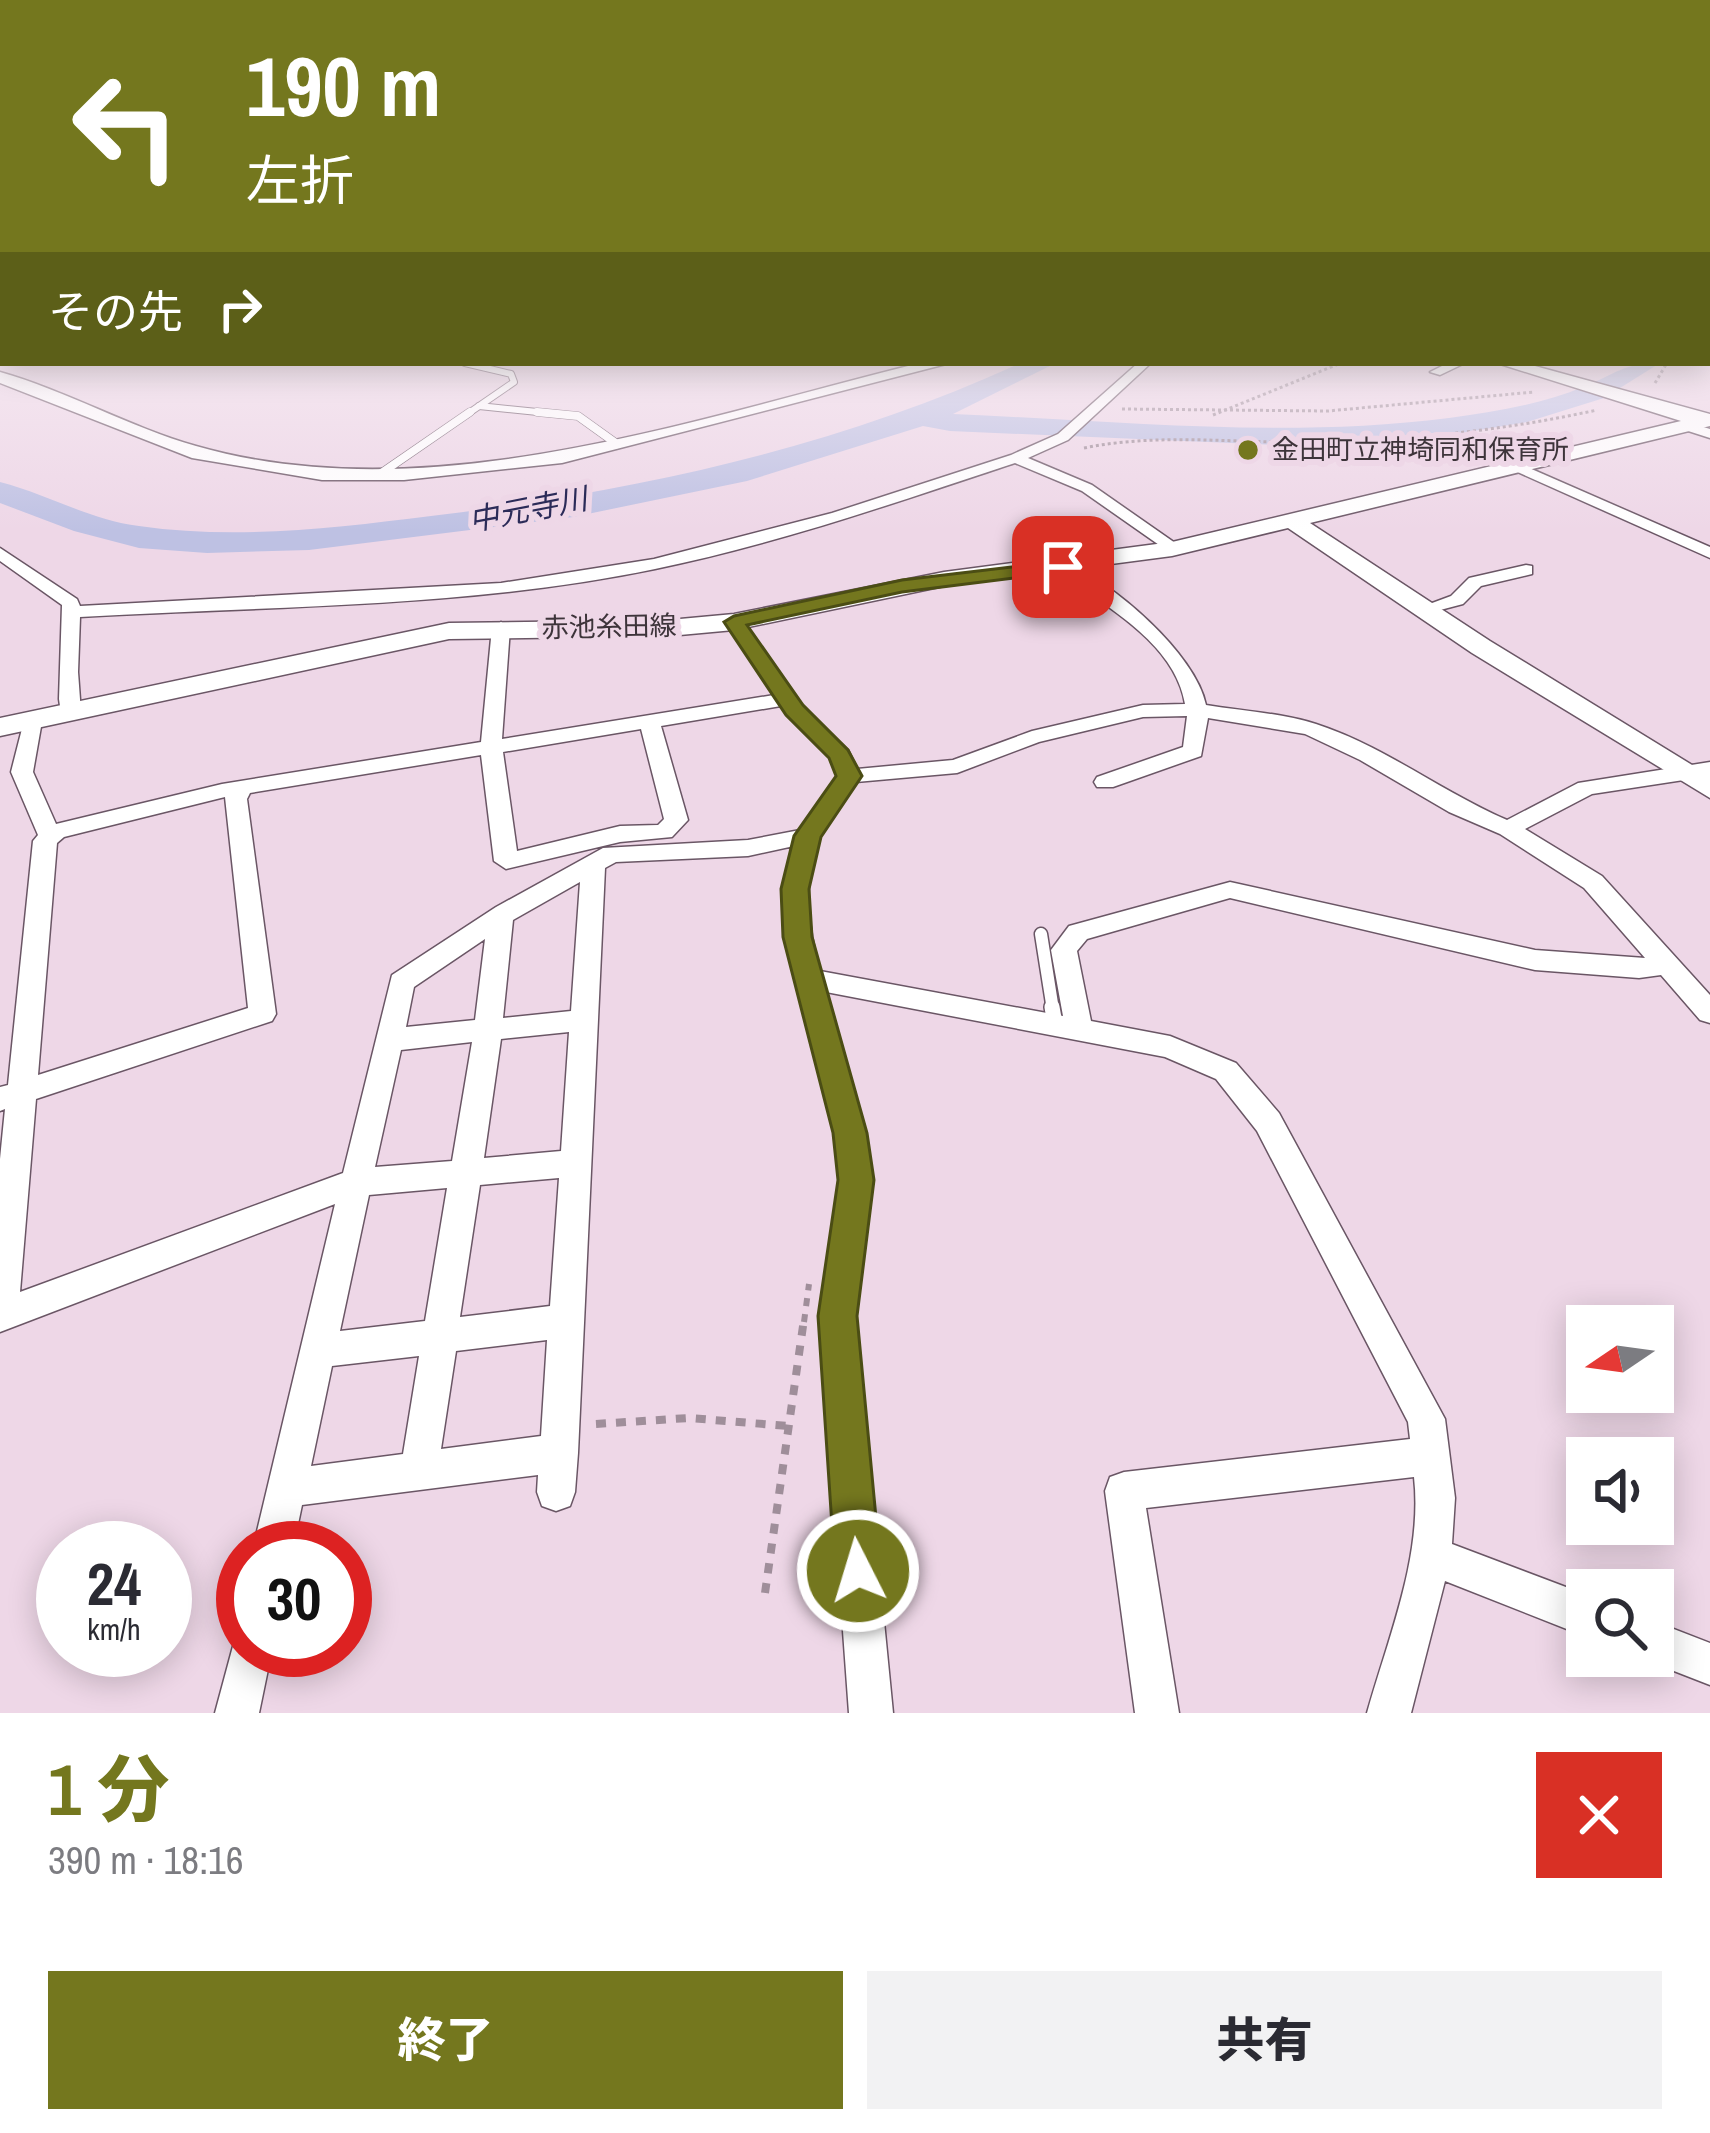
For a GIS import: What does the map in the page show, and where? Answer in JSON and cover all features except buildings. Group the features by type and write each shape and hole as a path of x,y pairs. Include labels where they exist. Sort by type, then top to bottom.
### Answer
{"street":[{"path":"0,377 192,452 275,468 380,474 508,466 617,444 909,371"},
{"path":"71,612 501,588 655,564 798,527 1016,458 1064,437 1136,371"},
{"path":"1536,371 1704,426"},
{"name":"赤池糸田線","path":"0,728 449,631 734,622 923,582 1172,549 1704,426"},
{"path":"1016,458 1087,488 1172,549"},
{"path":"1518,467 1710,553"},
{"path":"1294,522 1425,609 1706,776"},
{"path":"0,553 71,603 64,680 70,713"},
{"path":"1063,567 1166,646 1186,671 1197,710 1193,751 1105,782"},
{"path":"1425,609 1457,600 1474,582 1526,570"},
{"path":"734,622 787,699 840,755 849,776"},
{"path":"501,628 491,746 506,861 620,834 664,832 676,820 649,721"},
{"path":"32,721 22,772 45,830 56,831 241,788 787,699"},
{"path":"849,776 957,766 1032,736 1143,712 1197,710 1310,729 1508,829 1593,882 1710,1013"},
{"path":"1508,829 1586,788 1656,775 1706,776"},
{"path":"849,776 808,836 795,889 798,937 850,1133 856,1180 837,1316 872,1713"},
{"path":"11,1095 262,1014 236,799 241,788"},
{"path":"56,831 45,841 11,1095 1,1316 353,1183 576,1163"},
{"path":"279,1521 402,982 501,916 611,854 748,848 808,836"},
{"path":"556,1492 593,864"},
{"path":"1067,1026 1064,950 1078,932 1230,890 1535,960 1639,968 1668,965"},
{"path":"419,1471 488,1030 501,916"},
{"path":"808,979 1170,1047 1226,1071 1268,1122 1426,1419 1436,1498 1431,1556 1389,1713"},
{"path":"388,1040 585,1020"},
{"path":"316,1351 567,1321"},
{"path":"286,1488 419,1471 559,1440"},
{"path":"1157,1713 1124,1491 1431,1456"},
{"path":"1431,1556 1566,1608"},
{"path":"1674,1650 1710,1664"},
{"path":"237,1713 245,1677"}],"lane":[{"path":"380,474 514,382 511,374 498,371"},
{"path":"478,406 578,416 617,444"},
{"path":"1041,934 1067,1026"}],"path":[{"path":"1213,415 1321,371"},
{"path":"1122,409 1213,415 1405,410 1539,391 1574,381"},
{"path":"1084,448 1123,439 1303,442 1418,437 1560,419 1630,398"},
{"path":"765,1593 807,1287 823,1265 845,1259"},
{"path":"559,1440 689,1418 788,1426"}],"waterway":[{"name":"中元寺川","path":"0,492 103,529 173,541 241,543 377,533 573,507 735,474 893,427 1026,371"},
{"path":"934,421 1198,434 1365,434 1449,427 1527,413 1594,392 1632,371"}],"place":[{"name":"金田町立神埼同和保育所","path":"1248,450"}],"route":[{"path":"858,1571 837,1316 856,1180 850,1133 798,937 795,889 808,836 849,776 840,755 794,710 734,622 902,586 1063,567"}]}
